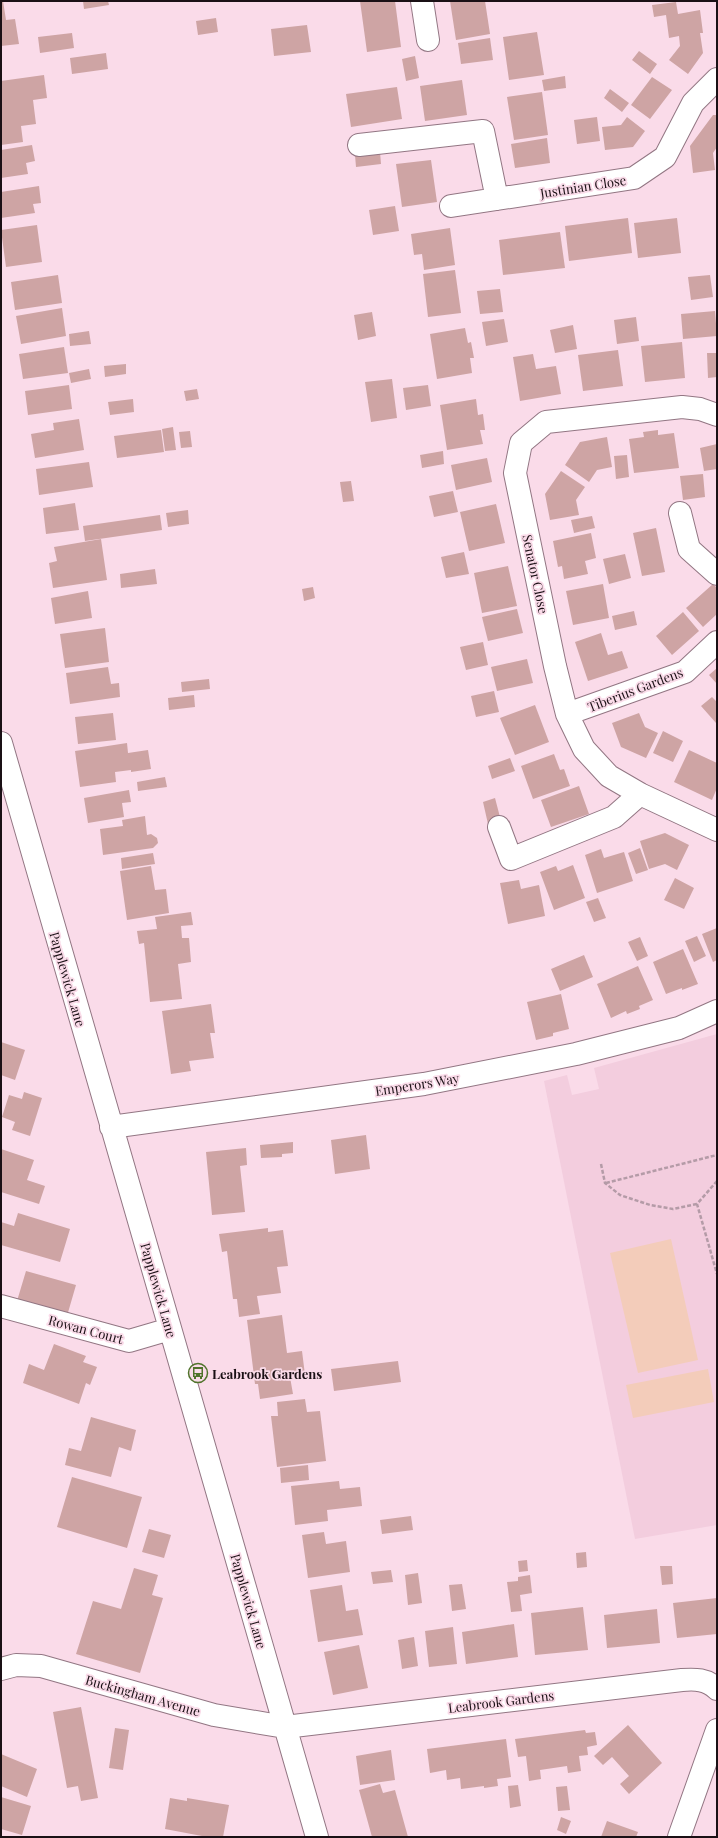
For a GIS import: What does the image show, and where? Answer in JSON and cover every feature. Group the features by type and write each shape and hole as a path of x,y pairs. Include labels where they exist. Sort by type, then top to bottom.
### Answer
{"street":[{"path":"422,1 428,40"},
{"name":"Justinian Close","path":"451,206 634,178 665,157 693,103 717,79"},
{"path":"359,146 483,131 497,199"},
{"name":"Senator Close","path":"717,415 700,408 682,407 546,422 521,443 515,473 555,666 567,714 584,748 609,776 640,794 717,830"},
{"path":"680,512 689,549 717,574"},
{"name":"Tiberius Gardens","path":"567,714 685,672 717,642"},
{"name":"Papplewick Lane","path":"1,743 317,1837"},
{"path":"499,827 511,859 614,817 640,794"},
{"name":"Emperors Way","path":"111,1127 424,1084 576,1054 672,1030 717,1011"},
{"name":"Rowan Court","path":"1,1306 129,1341 170,1329"},
{"name":"Buckingham Avenue","path":"1,1669 16,1665 41,1666 214,1715 285,1728"},
{"name":"Leabrook Gardens","path":"285,1728 682,1680 696,1679 707,1682 716,1688"},
{"path":"679,1837 717,1730"}],"path":[{"path":"605,1183 717,1155"},
{"path":"601,1164 605,1183 620,1195 650,1206 674,1209 697,1204 717,1181"},
{"path":"697,1204 717,1274"}],"shaded area":[{"path":"717,1034 717,1525 635,1539 544,1081 567,1075 572,1095 599,1089 594,1068"},
{"path":"671,1239 698,1360 638,1373 610,1253"},
{"path":"708,1369 714,1402 633,1418 626,1385"}],"building":[{"path":"1,1 3,1 6,20 15,19 19,44 1,46"},
{"path":"83,1 108,1 109,5 84,9"},
{"path":"360,1 395,1 401,47 367,52"},
{"path":"450,1 485,1 490,34 456,40"},
{"path":"676,2 678,14 700,10 703,33 700,33 703,53 688,74 669,60 680,46 679,36 669,38 666,15 654,17 652,5"},
{"path":"216,18 218,32 198,35 196,21"},
{"path":"307,25 311,52 274,56 271,29"},
{"path":"537,32 544,75 509,80 503,37"},
{"path":"72,33 74,48 40,53 38,37"},
{"path":"490,38 493,60 461,64 458,43"},
{"path":"639,51 657,64 650,74 632,60"},
{"path":"106,53 108,69 72,74 70,58"},
{"path":"415,56 419,78 406,81 402,59"},
{"path":"44,75 47,98 33,100 36,124 21,126 23,142 1,145 1,81"},
{"path":"565,76 566,88 544,91 542,80"},
{"path":"652,77 672,90 650,119 631,105"},
{"path":"462,80 467,115 425,121 420,86"},
{"path":"397,87 402,119 351,127 346,94"},
{"path":"610,89 629,103 622,112 604,98"},
{"path":"542,92 548,135 514,140 507,97"},
{"path":"713,115 717,115 717,147 713,153 715,170 693,173 690,146"},
{"path":"597,117 600,141 577,144 574,120"},
{"path":"627,117 645,131 633,147 605,150 602,127 621,125"},
{"path":"547,138 550,163 515,168 511,144"},
{"path":"32,145 35,161 26,163 28,174 1,178 1,150"},
{"path":"380,152 381,164 356,167 355,155"},
{"path":"431,160 437,202 402,207 396,164"},
{"path":"39,186 41,203 33,204 35,213 1,218 1,192"},
{"path":"395,206 399,231 373,235 369,210"},
{"path":"628,218 632,253 569,261 565,226"},
{"path":"677,218 681,253 638,258 634,223"},
{"path":"37,225 42,262 6,267 1,230"},
{"path":"450,228 455,265 424,270 422,254 414,255 411,234"},
{"path":"560,232 565,268 503,275 499,240"},
{"path":"455,270 461,313 428,317 423,274"},
{"path":"58,275 62,303 15,310 11,282"},
{"path":"710,275 713,297 691,300 688,277"},
{"path":"500,289 503,312 480,314 477,291"},
{"path":"62,308 66,336 21,344 16,316"},
{"path":"715,311 717,336 683,339 681,314"},
{"path":"372,312 376,336 358,340 354,315"},
{"path":"636,317 639,341 617,344 614,320"},
{"path":"504,319 508,342 486,346 482,322"},
{"path":"573,325 577,349 555,353 550,330"},
{"path":"465,328 468,343 471,342 474,358 470,358 472,373 437,379 430,334"},
{"path":"89,331 91,344 70,346 69,334"},
{"path":"682,342 685,378 645,382 641,346"},
{"path":"64,347 68,373 23,379 19,354"},
{"path":"618,350 623,386 583,391 578,355"},
{"path":"707,353 717,353 717,377 708,378"},
{"path":"533,354 536,369 556,366 561,394 520,401 513,357"},
{"path":"126,364 126,374 105,377 104,366"},
{"path":"89,369 91,379 71,383 69,373"},
{"path":"392,379 397,418 371,422 365,382"},
{"path":"69,385 72,409 28,415 25,391"},
{"path":"428,385 431,406 406,410 403,388"},
{"path":"197,389 199,399 186,401 184,391"},
{"path":"133,399 134,412 110,415 108,402"},
{"path":"476,399 478,415 483,414 485,430 480,430 483,444 447,450 440,405"},
{"path":"79,419 84,450 35,458 31,434 54,430 53,423"},
{"path":"173,427 176,450 165,451 162,429"},
{"path":"161,430 164,452 117,458 114,436"},
{"path":"658,430 658,435 674,433 679,468 634,473 629,439 644,437 643,432"},
{"path":"190,431 192,447 181,448 179,432"},
{"path":"607,437 612,467 597,470 589,482 565,465 580,442"},
{"path":"717,444 717,469 704,471 700,448"},
{"path":"443,451 444,464 422,468 420,455"},
{"path":"627,455 629,477 616,479 614,456"},
{"path":"487,458 492,482 456,490 451,465"},
{"path":"89,462 93,487 39,495 36,469"},
{"path":"561,471 585,487 576,500 579,515 550,520 545,494"},
{"path":"703,474 705,497 683,500 680,476"},
{"path":"351,481 354,501 343,502 340,482"},
{"path":"453,491 458,512 434,517 429,496"},
{"path":"75,503 79,530 46,534 43,508"},
{"path":"496,504 505,543 469,551 460,512"},
{"path":"188,510 189,524 168,527 166,513"},
{"path":"160,515 162,530 85,541 83,526"},
{"path":"592,516 595,528 574,533 571,520"},
{"path":"656,528 665,572 642,576 633,533"},
{"path":"591,533 596,558 585,561 588,574 564,579 562,566 558,567 553,541"},
{"path":"101,539 107,580 53,588 49,563 57,561 54,547"},
{"path":"464,552 469,574 446,578 441,557"},
{"path":"625,554 631,578 609,584 603,559"},
{"path":"508,566 517,606 482,613 474,573"},
{"path":"155,569 157,584 121,588 120,574"},
{"path":"603,584 609,618 573,625 566,591"},
{"path":"713,584 717,588 717,614 703,627 686,608"},
{"path":"313,587 315,598 304,601 302,589"},
{"path":"88,591 92,618 55,624 51,598"},
{"path":"517,609 523,633 488,641 482,617"},
{"path":"634,611 637,625 615,630 612,616"},
{"path":"683,612 699,631 672,655 656,636"},
{"path":"105,628 109,662 65,668 60,634"},
{"path":"601,633 608,655 622,651 628,668 588,681 575,642"},
{"path":"483,642 488,665 466,670 460,647"},
{"path":"527,659 533,683 497,691 491,667"},
{"path":"108,667 111,684 119,683 120,697 70,704 66,673"},
{"path":"717,668 717,684 709,675"},
{"path":"209,679 210,689 182,692 181,682"},
{"path":"494,691 499,712 476,717 471,696"},
{"path":"194,695 195,707 169,710 168,698"},
{"path":"712,697 717,702 716,723 701,706"},
{"path":"535,705 549,742 515,755 500,718"},
{"path":"113,713 116,740 78,744 75,717"},
{"path":"639,713 645,727 658,733 646,758 621,747 612,723"},
{"path":"663,731 683,741 673,762 653,753"},
{"path":"127,743 128,753 148,750 151,769 131,772 131,770 115,772 116,782 80,787 75,751"},
{"path":"689,750 717,763 717,788 712,800 674,782"},
{"path":"554,754 560,770 564,769 570,786 533,799 521,766"},
{"path":"510,758 515,771 492,779 488,766"},
{"path":"165,777 167,787 138,791 137,782"},
{"path":"579,786 589,814 551,827 541,800"},
{"path":"129,790 131,802 122,803 124,817 88,823 84,798"},
{"path":"495,798 501,821 488,824 483,802"},
{"path":"145,816 147,835 151,834 157,838 158,843 153,848 103,855 100,829 123,826 122,820"},
{"path":"665,833 689,845 677,870 665,864 649,869 640,841"},
{"path":"640,848 648,870 636,874 628,853"},
{"path":"601,849 604,858 624,852 633,881 597,893 585,855"},
{"path":"153,853 155,864 122,869 121,858"},
{"path":"573,865 585,898 554,910 540,872 556,866 558,871"},
{"path":"151,866 155,890 166,889 169,913 127,920 120,871"},
{"path":"675,878 694,888 684,909 664,900"},
{"path":"519,880 521,889 539,885 545,916 508,924 500,883"},
{"path":"598,898 606,918 594,922 586,902"},
{"path":"191,912 193,925 181,926 182,938 189,938 191,962 178,964 182,999 150,1002 144,943 139,944 137,931 157,929 155,917"},
{"path":"717,928 717,960 713,962 702,934"},
{"path":"697,936 706,956 694,962 685,941"},
{"path":"640,937 648,956 637,961 628,942"},
{"path":"683,949 698,984 666,994 653,962"},
{"path":"584,955 593,977 560,991 551,969"},
{"path":"638,966 653,1000 639,1006 640,1009 627,1014 626,1011 611,1018 597,984"},
{"path":"561,994 569,1029 553,1033 553,1036 536,1040 527,1002"},
{"path":"211,1004 215,1033 210,1033 214,1058 189,1061 191,1071 171,1074 162,1011"},
{"path":"1,1042 25,1050 15,1080 1,1075"},
{"path":"24,1092 42,1098 30,1136 12,1130 15,1122 2,1117 9,1095 22,1099"},
{"path":"366,1135 370,1169 335,1174 331,1140"},
{"path":"293,1142 293,1153 282,1154 282,1157 261,1158 260,1145"},
{"path":"246,1148 247,1165 240,1166 245,1212 212,1215 206,1152"},
{"path":"1,1149 34,1160 27,1180 45,1186 39,1204 1,1192"},
{"path":"18,1213 70,1229 60,1262 1,1245 1,1222 14,1226"},
{"path":"268,1228 268,1232 283,1230 288,1266 277,1267 281,1293 257,1296 260,1314 239,1317 237,1299 233,1299 227,1251 222,1252 219,1234"},
{"path":"26,1271 76,1285 67,1316 17,1301"},
{"path":"282,1315 287,1353 302,1351 305,1375 290,1377 293,1394 260,1399 258,1384 255,1384 247,1320"},
{"path":"54,1344 86,1356 83,1362 97,1367 90,1385 86,1383 79,1404 23,1383 29,1364 44,1370"},
{"path":"398,1361 401,1382 334,1391 331,1369"},
{"path":"305,1399 307,1412 320,1411 326,1461 277,1467 271,1416 278,1416 277,1402"},
{"path":"91,1417 136,1430 131,1451 119,1447 111,1477 65,1465 69,1448 81,1451"},
{"path":"308,1465 309,1480 281,1483 280,1468"},
{"path":"72,1477 142,1497 127,1548 57,1527"},
{"path":"339,1481 340,1489 360,1487 362,1506 327,1510 328,1521 295,1525 291,1486"},
{"path":"411,1516 413,1530 382,1534 380,1520"},
{"path":"149,1529 171,1535 164,1558 142,1552"},
{"path":"324,1532 326,1544 346,1541 350,1572 308,1578 302,1535"},
{"path":"586,1552 587,1567 577,1568 576,1553"},
{"path":"527,1560 528,1571 519,1572 518,1561"},
{"path":"660,1566 672,1566 673,1584 662,1585"},
{"path":"134,1568 158,1575 152,1595 163,1598 140,1673 76,1654 93,1601 121,1609"},
{"path":"391,1570 393,1582 373,1584 371,1572"},
{"path":"418,1573 422,1603 408,1605 405,1575"},
{"path":"530,1575 532,1593 520,1595 522,1611 511,1612 507,1582 518,1581 518,1577"},
{"path":"462,1584 466,1609 452,1611 449,1585"},
{"path":"342,1585 346,1611 358,1609 363,1635 318,1642 310,1590"},
{"path":"717,1598 717,1634 677,1638 673,1603"},
{"path":"583,1607 588,1650 535,1655 531,1613"},
{"path":"657,1609 660,1643 607,1648 604,1615"},
{"path":"514,1624 518,1657 466,1664 462,1632"},
{"path":"453,1627 457,1664 429,1667 425,1631"},
{"path":"414,1637 418,1666 402,1669 398,1640"},
{"path":"359,1645 368,1688 333,1695 324,1652"},
{"path":"81,1707 98,1798 81,1801 78,1786 67,1788 53,1712"},
{"path":"628,1725 662,1763 629,1794 620,1784 629,1776 612,1757 603,1765 594,1756"},
{"path":"115,1728 129,1730 123,1770 109,1768"},
{"path":"585,1730 586,1733 595,1732 597,1745 587,1747 588,1755 579,1756 581,1771 568,1773 567,1766 540,1770 541,1779 529,1781 526,1756 518,1757 515,1739"},
{"path":"506,1739 511,1777 497,1779 498,1786 461,1789 460,1778 447,1780 446,1770 430,1773 427,1749"},
{"path":"391,1750 395,1780 360,1785 356,1756"},
{"path":"1,1754 37,1769 27,1797 1,1786"},
{"path":"380,1784 383,1793 395,1790 408,1837 372,1837 359,1790"},
{"path":"518,1785 521,1806 510,1808 508,1786"},
{"path":"567,1786 570,1810 558,1811 556,1787"},
{"path":"1,1797 31,1806 22,1835 1,1829"},
{"path":"170,1798 187,1801 187,1798 229,1805 223,1837 201,1837 202,1836 165,1829"},
{"path":"561,1817 571,1821 566,1834 557,1830"},
{"path":"607,1821 638,1832 636,1837 601,1837"}],"place":[{"name":"Leabrook Gardens","path":"198,1373"}]}
